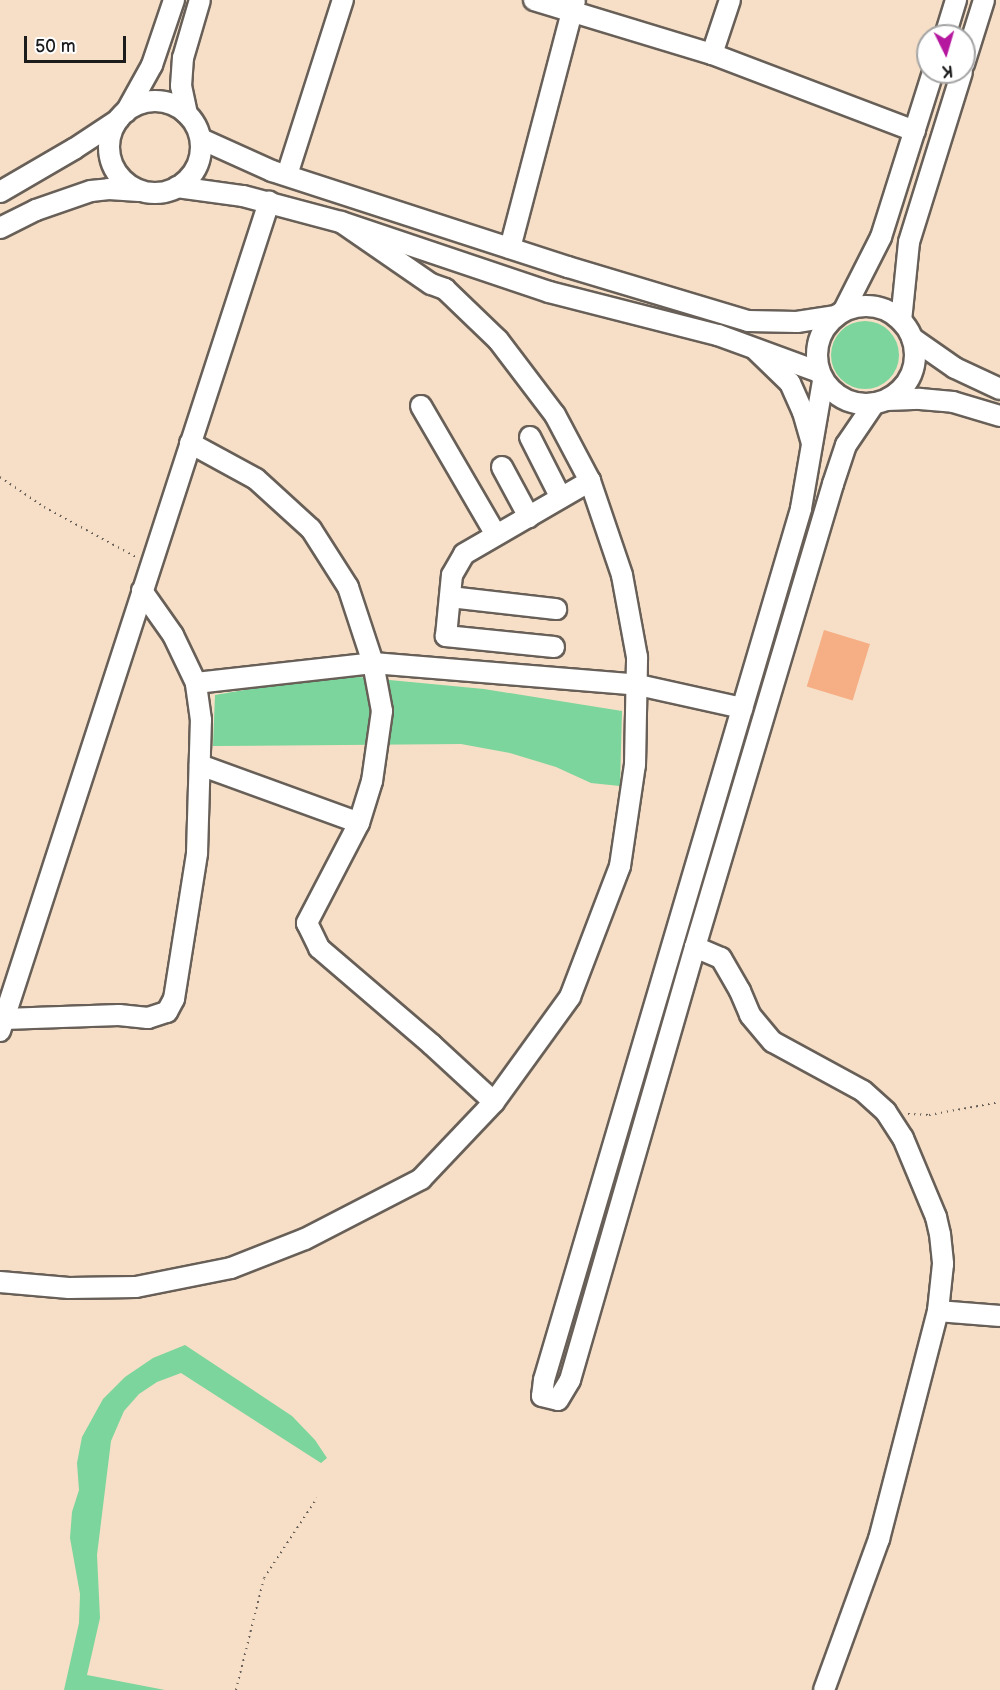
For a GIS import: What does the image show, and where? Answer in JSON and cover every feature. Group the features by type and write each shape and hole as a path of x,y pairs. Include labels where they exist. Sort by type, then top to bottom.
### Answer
{"street":[{"path":"148,192 123,180 112,164 109,145 123,115 152,65 174,0"},
{"path":"177,188 196,167 200,158 201,139 187,114 182,86 183,58 200,0"},
{"path":"287,176 343,0"},
{"path":"534,0 573,5 712,54 915,131"},
{"path":"712,54 730,0"},
{"path":"949,24 956,0"},
{"path":"976,26 984,0"},
{"path":"510,248 573,5"},
{"path":"201,139 287,176 748,321 797,322 839,313 854,307 874,306 894,314 902,321 912,338 915,359 904,387 880,402 846,445 694,947 570,1380 558,1400 542,1396 543,1380 801,509 813,448 821,376 816,351 818,341 822,332 839,313 881,237 929,84"},
{"path":"902,321 909,242 958,84"},
{"path":"0,192 74,149 123,115 152,101 171,104 187,114"},
{"path":"0,228 36,210 91,191 109,189 158,193 177,188 221,192 269,202 341,222 549,292 718,335 752,346 821,376 835,394 847,401 880,402 920,399 954,402 1000,416"},
{"path":"142,591 173,635 196,683 201,720 197,853 174,999 167,1012 148,1018 119,1015 1,1022 269,202"},
{"path":"0,1281 69,1288 136,1287 231,1268 305,1239 421,1179 494,1102 570,997 620,866 635,765 638,685 633,629 622,575 590,482 555,415 519,364 498,340 444,289 431,284 341,222"},
{"path":"444,289 442,275 449,258"},
{"path":"912,338 955,368 1000,389"},
{"path":"752,346 789,383 803,412 813,448"},
{"path":"421,406 496,535"},
{"path":"530,437 561,498"},
{"path":"190,443 256,479 311,529 348,587 373,663 382,711 372,781 358,823 307,923 319,948 432,1045 494,1102"},
{"path":"502,467 529,517"},
{"path":"554,647 446,636 452,575 464,554 590,482"},
{"path":"450,597 556,609"},
{"path":"196,683 373,663 638,685 742,708"},
{"path":"200,765 358,823"},
{"path":"694,947 720,958 740,991 750,1015 773,1042 863,1091 886,1112 903,1138 936,1216 943,1264 938,1311 879,1539 824,1690"},
{"path":"938,1311 1000,1316"}],"path":[{"path":"0,477 44,507 151,566"},
{"path":"886,1112 929,1115 1000,1102"},
{"path":"236,1690 264,1578 317,1498"}],"green space":[{"path":"865,321 878,324 889,331 896,342 899,355 896,368 889,379 878,386 865,389 852,386 841,379 834,368 831,355 834,342 841,331 852,324"},
{"path":"358,677 484,689 622,711 620,786 591,783 556,767 510,753 461,744 213,746 215,695 298,681"},
{"path":"185,1345 292,1416 315,1440 327,1458 321,1463 181,1373 157,1382 139,1394 124,1411 111,1441 97,1555 100,1618 87,1675 165,1690 64,1690 79,1623 80,1594 70,1538 72,1512 79,1490 77,1463 82,1437 103,1399 125,1377 153,1358"}],"building":[{"path":"824,630 870,644 853,700 807,686"}]}
